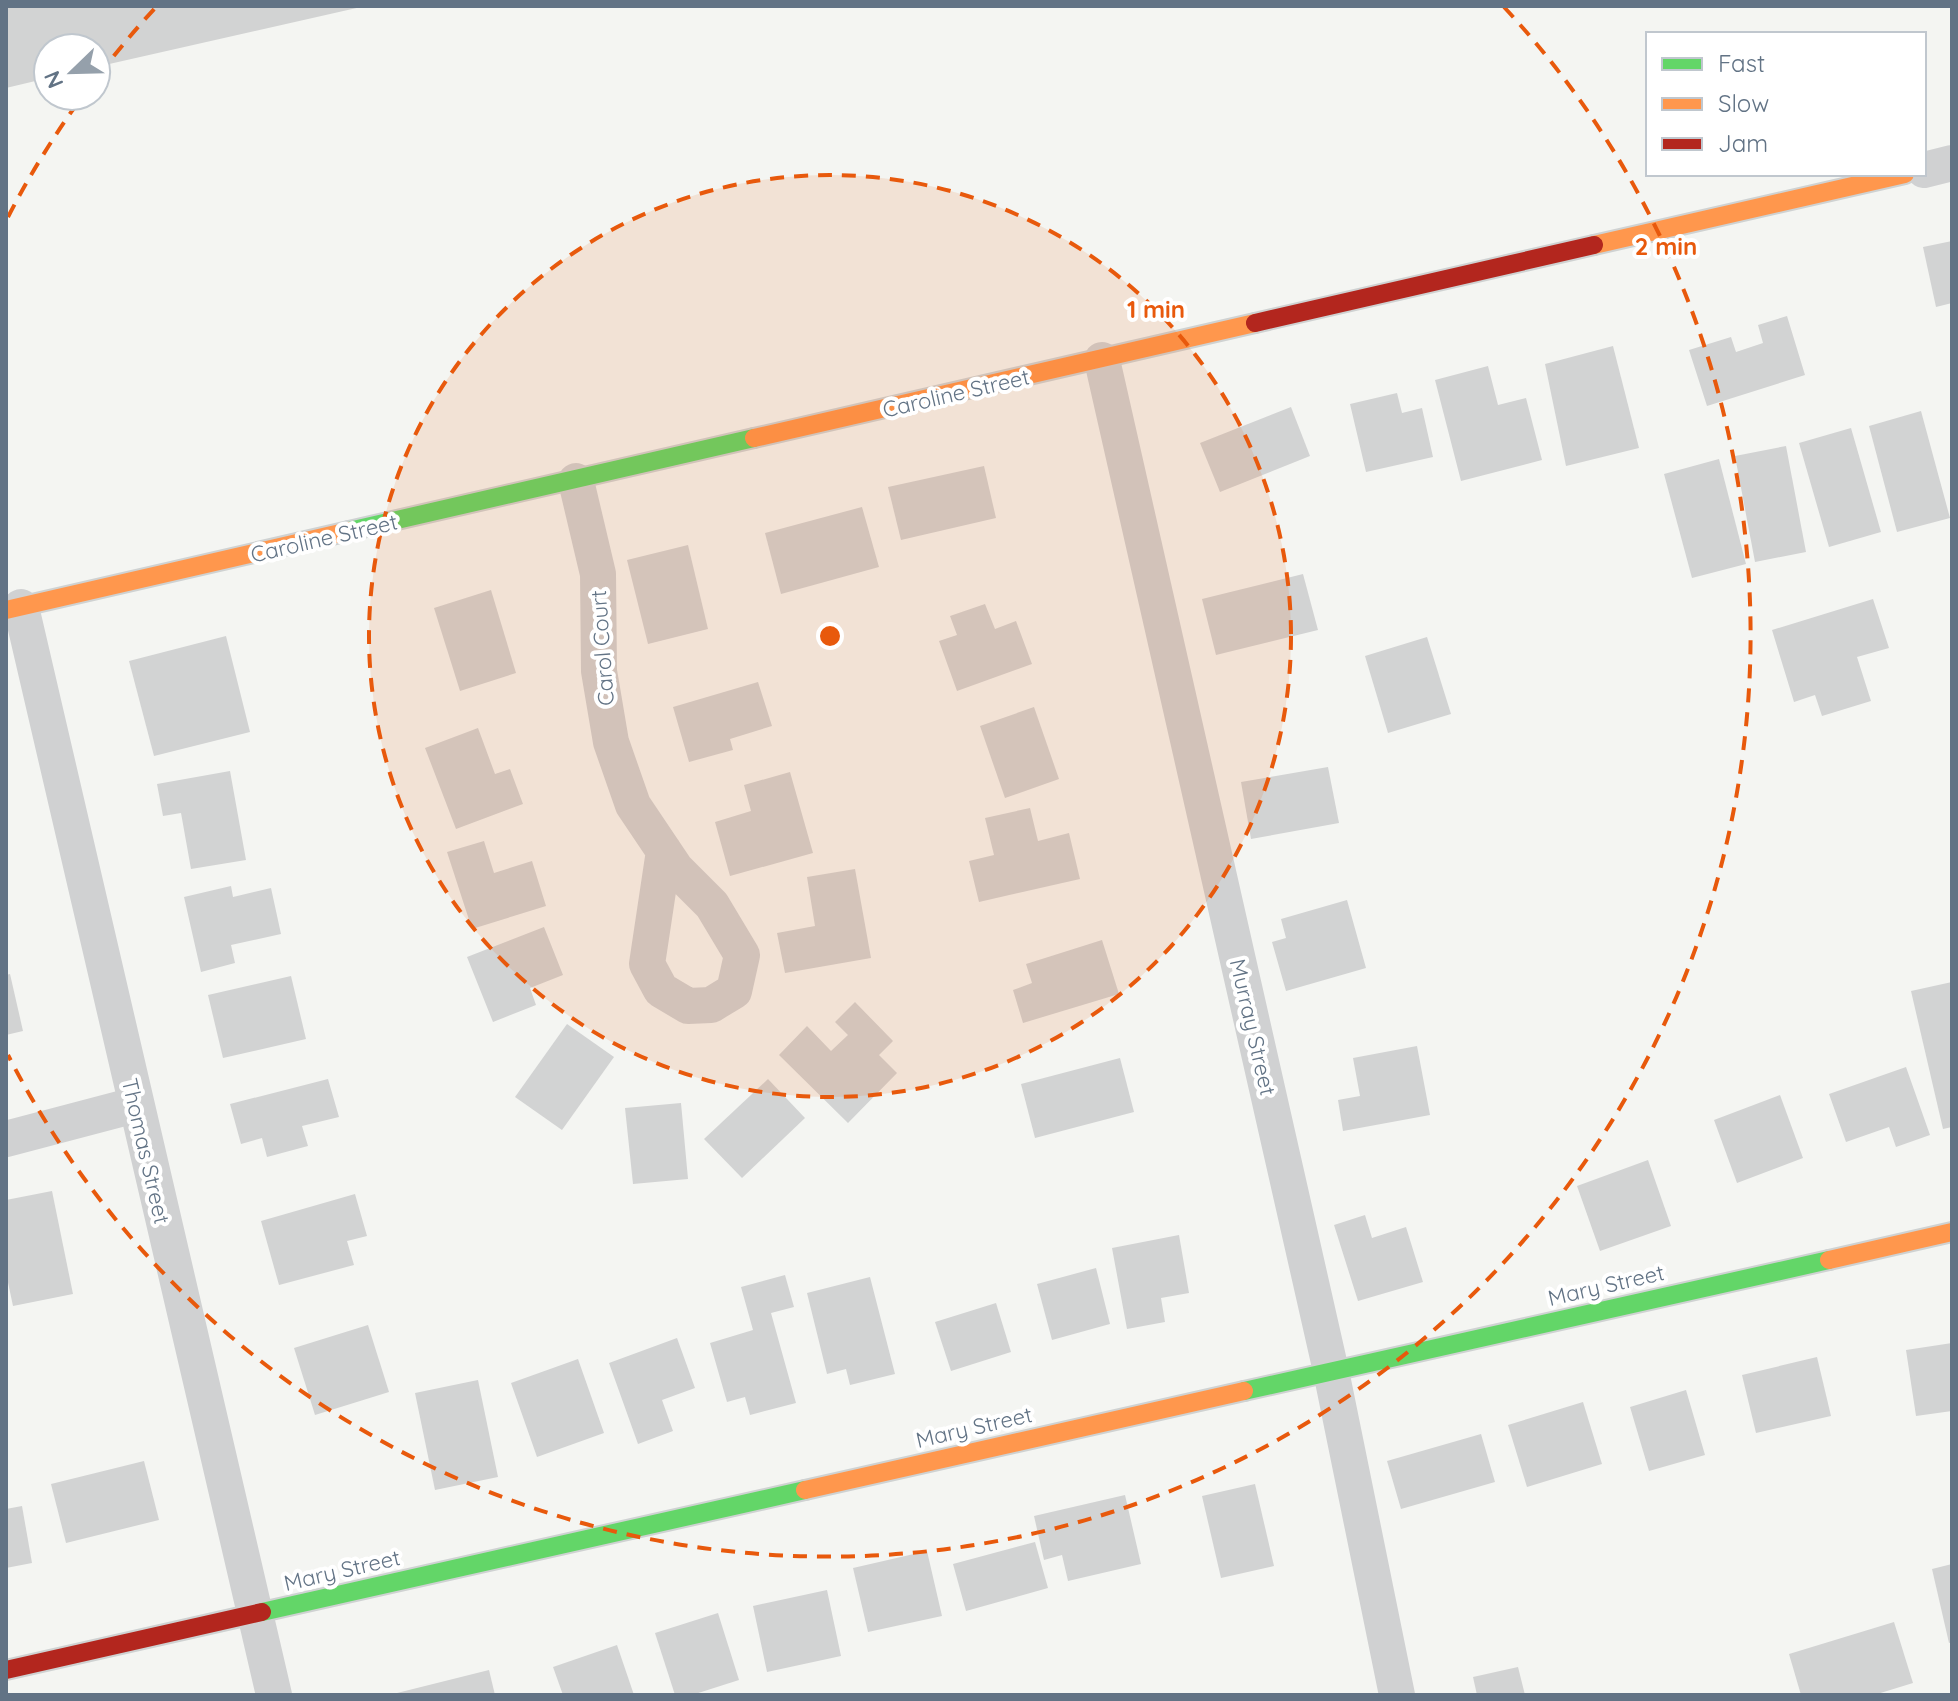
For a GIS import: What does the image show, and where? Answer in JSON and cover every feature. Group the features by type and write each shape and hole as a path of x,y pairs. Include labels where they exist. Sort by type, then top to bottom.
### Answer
{"street":[{"path":"1926,170 1952,163"},
{"name":"Caroline Street","path":"14,608 1896,176"},
{"name":"Murray Street","path":"1102,360 1331,1371 1397,1695"},
{"name":"Carol Court","path":"576,481 598,574 599,671 611,742 633,805 664,851"},
{"name":"Thomas Street","path":"14,608 274,1695"},
{"path":"6,1139 135,1105"},
{"name":"Mary Street","path":"6,1670 1952,1232"}],"building":[{"path":"6,6 361,6 112,63 112,32 32,32 32,82 6,88"},
{"path":"1952,241 1952,303 1936,307 1923,247"},
{"path":"1787,316 1805,375 1707,406 1689,350 1731,337 1736,352 1763,343 1758,325"},
{"path":"1613,346 1639,448 1566,466 1545,364"},
{"path":"1488,366 1498,405 1526,398 1542,460 1461,481 1435,380"},
{"path":"1397,393 1402,413 1422,408 1433,457 1366,472 1350,404"},
{"path":"1291,407 1310,456 1220,492 1200,443"},
{"path":"1921,411 1950,518 1897,532 1869,426"},
{"path":"1851,428 1881,532 1829,547 1799,443"},
{"path":"1786,446 1806,552 1755,562 1735,456"},
{"path":"1719,459 1746,564 1692,578 1664,474"},
{"path":"984,466 996,518 901,540 888,487"},
{"path":"862,507 879,567 781,594 765,533"},
{"path":"688,545 708,629 648,644 627,560"},
{"path":"1303,574 1318,630 1216,655 1202,599"},
{"path":"491,590 516,673 460,691 434,608"},
{"path":"1873,599 1889,648 1857,657 1871,701 1822,716 1815,695 1794,702 1772,630"},
{"path":"985,604 995,629 1016,621 1032,664 957,691 939,641 957,635 950,616"},
{"path":"226,636 250,732 154,756 129,661"},
{"path":"1427,637 1451,714 1388,733 1365,656"},
{"path":"758,682 772,726 730,739 733,750 689,762 673,707"},
{"path":"1034,707 1059,779 1005,798 980,726"},
{"path":"478,728 495,774 510,769 523,804 456,829 425,748"},
{"path":"1328,767 1339,823 1251,839 1241,782"},
{"path":"230,771 246,860 191,869 181,813 163,816 157,784"},
{"path":"790,772 813,853 730,876 715,822 751,811 744,785"},
{"path":"1030,808 1038,841 1069,833 1080,879 979,902 969,861 994,855 985,818"},
{"path":"484,841 494,873 532,861 546,906 472,929 447,852"},
{"path":"855,869 871,958 785,973 777,933 815,926 807,877"},
{"path":"231,886 233,897 271,888 281,934 231,945 235,963 201,972 184,897"},
{"path":"1347,900 1366,968 1286,991 1272,942 1286,938 1281,919"},
{"path":"544,927 563,975 530,988 536,1005 493,1022 467,957"},
{"path":"1102,940 1119,994 1023,1023 1013,990 1032,983 1026,964"},
{"path":"10,974 23,1031 6,1035 6,975"},
{"path":"291,976 306,1039 223,1058 208,995"},
{"path":"1952,982 1952,1127 1943,1129 1911,991"},
{"path":"855,1002 893,1041 879,1055 897,1073 848,1123 779,1055 807,1026 831,1051 848,1035 835,1022"},
{"path":"567,1024 614,1057 562,1130 515,1097"},
{"path":"1417,1046 1430,1115 1343,1131 1338,1100 1360,1096 1353,1058"},
{"path":"1120,1058 1134,1112 1035,1138 1021,1084"},
{"path":"1906,1067 1930,1135 1896,1147 1889,1127 1846,1142 1829,1094"},
{"path":"328,1079 339,1117 302,1126 308,1146 267,1157 262,1138 241,1144 230,1104"},
{"path":"768,1079 805,1118 742,1178 704,1139"},
{"path":"1780,1095 1803,1158 1737,1183 1714,1120"},
{"path":"681,1103 688,1179 633,1184 625,1108"},
{"path":"1648,1160 1671,1226 1600,1251 1577,1186"},
{"path":"52,1191 73,1294 13,1306 6,1273 6,1200"},
{"path":"355,1194 367,1236 347,1241 354,1265 279,1285 261,1221"},
{"path":"1365,1215 1372,1238 1406,1227 1423,1282 1358,1301 1334,1225"},
{"path":"1179,1235 1189,1293 1161,1298 1165,1322 1127,1329 1112,1248"},
{"path":"1096,1268 1110,1324 1052,1340 1037,1284"},
{"path":"785,1275 794,1307 771,1313 796,1403 750,1415 745,1397 727,1402 710,1343 753,1330 741,1287"},
{"path":"870,1277 895,1374 850,1385 846,1369 827,1374 807,1293"},
{"path":"996,1303 1011,1352 951,1371 935,1322"},
{"path":"368,1325 389,1392 315,1415 294,1348"},
{"path":"677,1338 695,1388 662,1400 673,1431 638,1444 609,1363"},
{"path":"1952,1343 1952,1411 1916,1416 1906,1350"},
{"path":"1817,1357 1831,1416 1756,1433 1742,1375"},
{"path":"578,1359 604,1433 537,1457 511,1383"},
{"path":"478,1380 498,1477 435,1490 415,1393"},
{"path":"1686,1390 1705,1455 1649,1471 1630,1407"},
{"path":"1583,1402 1602,1464 1527,1487 1508,1425"},
{"path":"1481,1434 1495,1482 1401,1509 1387,1461"},
{"path":"144,1461 159,1520 66,1543 51,1484"},
{"path":"1255,1484 1274,1566 1221,1578 1202,1496"},
{"path":"1125,1495 1141,1564 1068,1581 1062,1555 1044,1560 1034,1516"},
{"path":"22,1506 32,1563 6,1568 6,1509"},
{"path":"1035,1542 1048,1588 966,1611 953,1564"},
{"path":"927,1551 942,1616 868,1632 853,1568"},
{"path":"1952,1564 1952,1642 1949,1643 1932,1569"},
{"path":"827,1590 841,1656 767,1672 753,1606"},
{"path":"718,1613 739,1680 692,1695 675,1695 655,1633"},
{"path":"1894,1622 1913,1683 1874,1695 1801,1695 1789,1654"},
{"path":"617,1645 634,1695 563,1695 553,1667"},
{"path":"1518,1667 1525,1695 1477,1695 1473,1677"},
{"path":"489,1670 495,1695 393,1695 393,1694"}],"traffic: fast":[{"path":"349,531 754,438"},
{"path":"1244,1391 1829,1260"},
{"path":"262,1612 805,1490"}],"traffic: slow":[{"path":"1594,245 1896,176"},
{"path":"754,438 1255,323"},
{"path":"6,610 349,531"},
{"path":"1829,1260 1952,1232"},
{"path":"805,1490 1244,1391"}],"traffic: jam":[{"path":"1255,323 1594,245"},
{"path":"6,1670 262,1612"}]}
